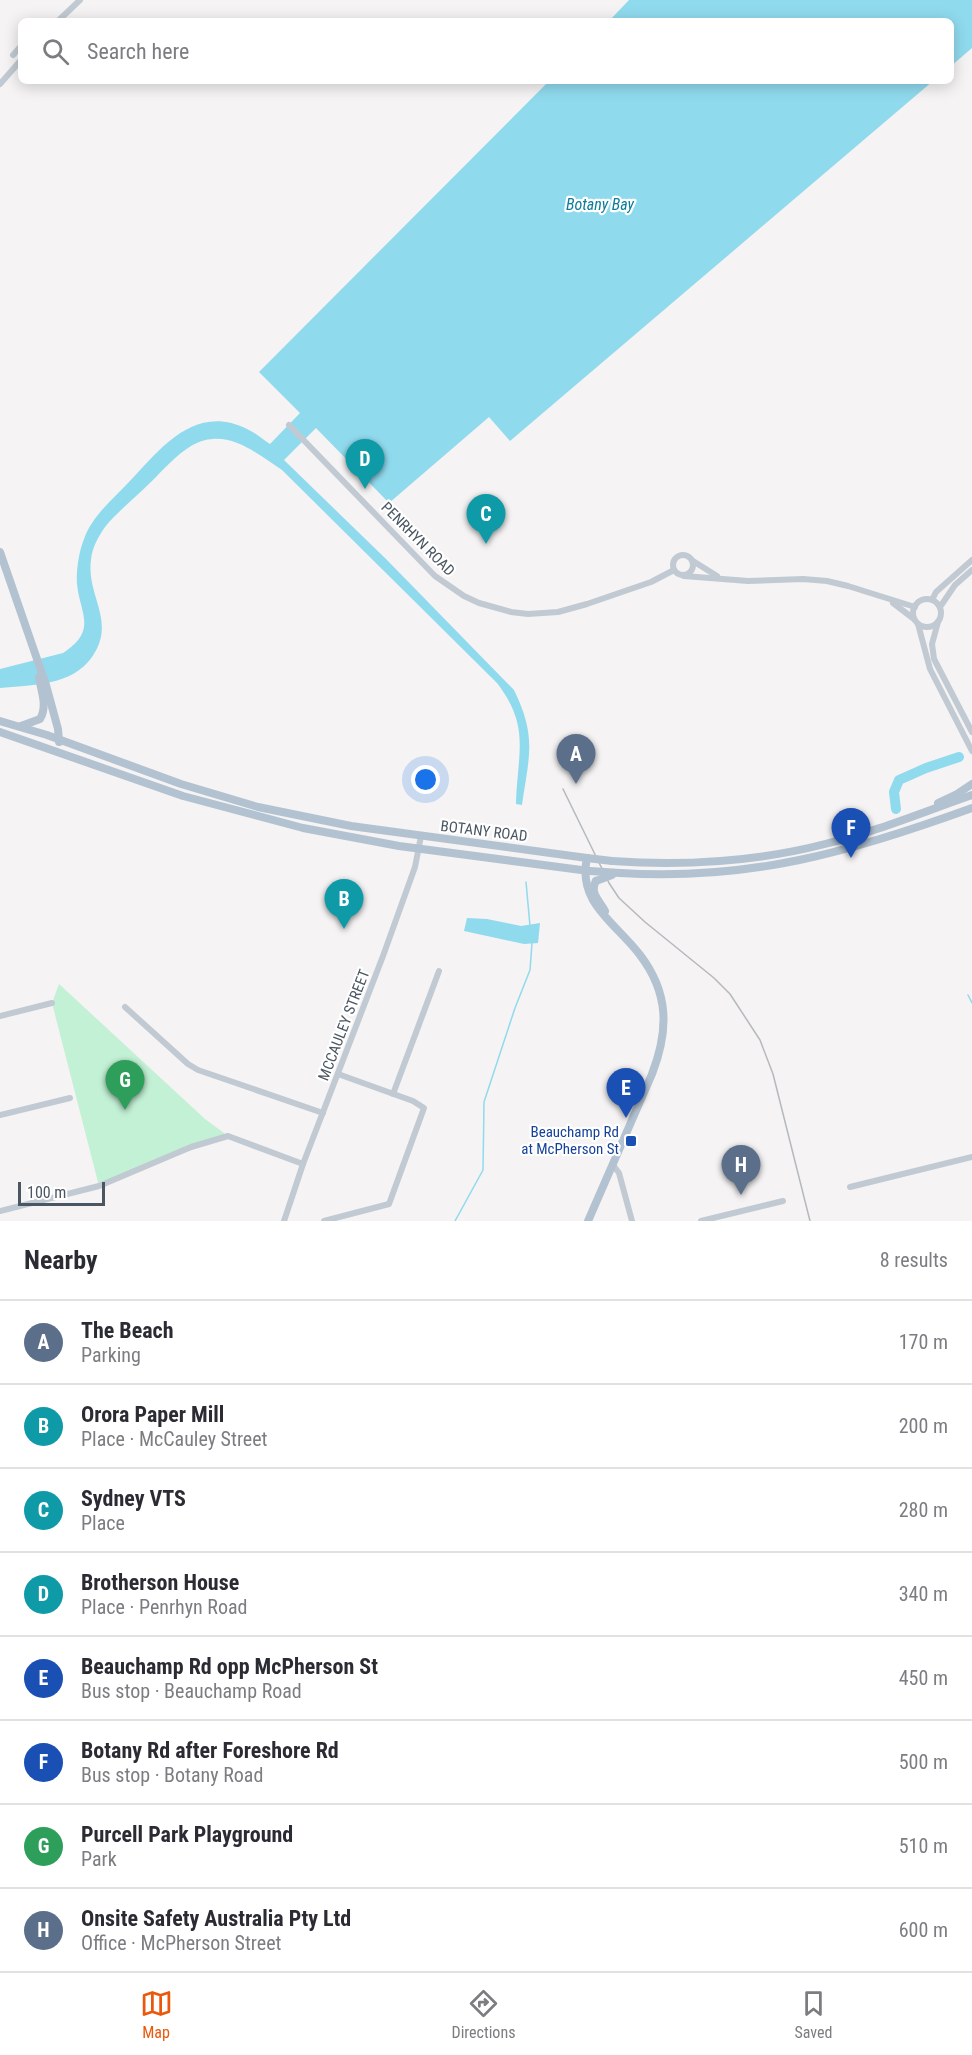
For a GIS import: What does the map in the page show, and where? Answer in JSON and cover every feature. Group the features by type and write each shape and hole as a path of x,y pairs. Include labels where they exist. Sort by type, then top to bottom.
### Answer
{"main road":[{"path":"0,552 37,659 60,740 56,750"},
{"path":"21,726 36,721 42,716 45,706 43,685"},
{"name":"BOTANY ROAD","path":"0,721 21,726 173,781 258,807 351,826 586,864 620,873 704,874 772,867 854,848 969,810"},
{"name":"BOTANY ROAD","path":"0,732 155,787 241,813 303,828 419,849 586,864 612,861 674,863 753,858 824,845 972,795"},
{"path":"910,817 972,784"},
{"path":"586,864 584,879 589,895 597,908 638,953 651,972 658,988 664,1015 660,1053 588,1221"},
{"path":"607,917 594,894 593,886 603,877 620,873"}],"street":[{"path":"60,18 73,0"},
{"path":"61,18 80,0"},
{"path":"12,55 18,49"},
{"path":"0,84 18,63"},
{"name":"PENRHYN ROAD","path":"289,425 435,576 464,596 494,608 528,614 558,612 651,582 674,570 673,562 678,556 686,555 693,560"},
{"path":"684,576 692,570 693,560 720,578"},
{"path":"932,600 936,592 972,560"},
{"path":"674,570 684,576 748,581 803,579 848,586 915,607"},
{"path":"972,570 955,585 940,607 941,612 932,644 934,659 972,732"},
{"path":"888,599 916,622 928,627 938,622"},
{"path":"915,607 924,600 932,600 940,607"},
{"path":"915,607 916,622 927,660 972,751"},
{"name":"MCCAULEY STREET","path":"284,1221 303,1164 418,859 421,836"},
{"path":"393,1094 439,971"},
{"path":"0,1016 52,1003"},
{"path":"125,1007 188,1064 198,1070 323,1113"},
{"path":"324,1221 389,1204 424,1108 413,1101 338,1074"},
{"path":"0,1115 70,1098"},
{"path":"0,1211 99,1186 191,1147 228,1136 303,1164"},
{"path":"850,1187 972,1157"},
{"path":"613,1165 619,1173 632,1221"},
{"path":"701,1221 783,1201"}],"green space":[{"path":"59,984 205,1119 228,1136 99,1186 52,1003"}],"water":[{"path":"629,0 972,0 972,48 954,63 954,18 612,18"},
{"name":"Botany Bay","path":"546,84 929,84 510,441 489,417 389,503 316,428 284,460 387,560 514,690 526,721 529,747 522,805 516,804 520,753 518,726 507,698 497,683 282,470 232,441 208,440 196,443 185,450 102,531 93,551 91,573 102,632 99,644 84,667 74,674 50,682 0,688 0,669 63,653 80,637 84,629 84,621 77,573 82,544 92,523 104,508 167,443 195,425 228,422 250,431 270,444 300,413 259,372"},
{"path":"467,918 487,919 521,926 540,923 538,943 524,944 464,931"}],"waterway":[{"path":"896,809 894,792 899,780 959,757"},
{"path":"526,882 530,926"},
{"path":"455,1221 483,1170 484,1102 530,970 532,943"},
{"path":"968,995 972,1003"}],"railway":[{"path":"563,789 609,883 619,898 730,994 760,1040 773,1074 810,1221"}],"place":[{"name":"Brotherson House","path":"365,489"},
{"name":"Sydney VTS","path":"486,544"},
{"name":"The Beach","path":"576,784"},
{"name":"Botany Rd after Foreshore Rd","path":"851,858"},
{"name":"Orora Paper Mill","path":"344,929"},
{"name":"Purcell Park Playground","path":"125,1110"},
{"name":"Beauchamp Rd opp McPherson St","path":"626,1118"},
{"name":"Beauchamp Rd at McPherson St","path":"631,1141"},
{"name":"Onsite Safety Australia Pty Ltd","path":"741,1195"}]}
